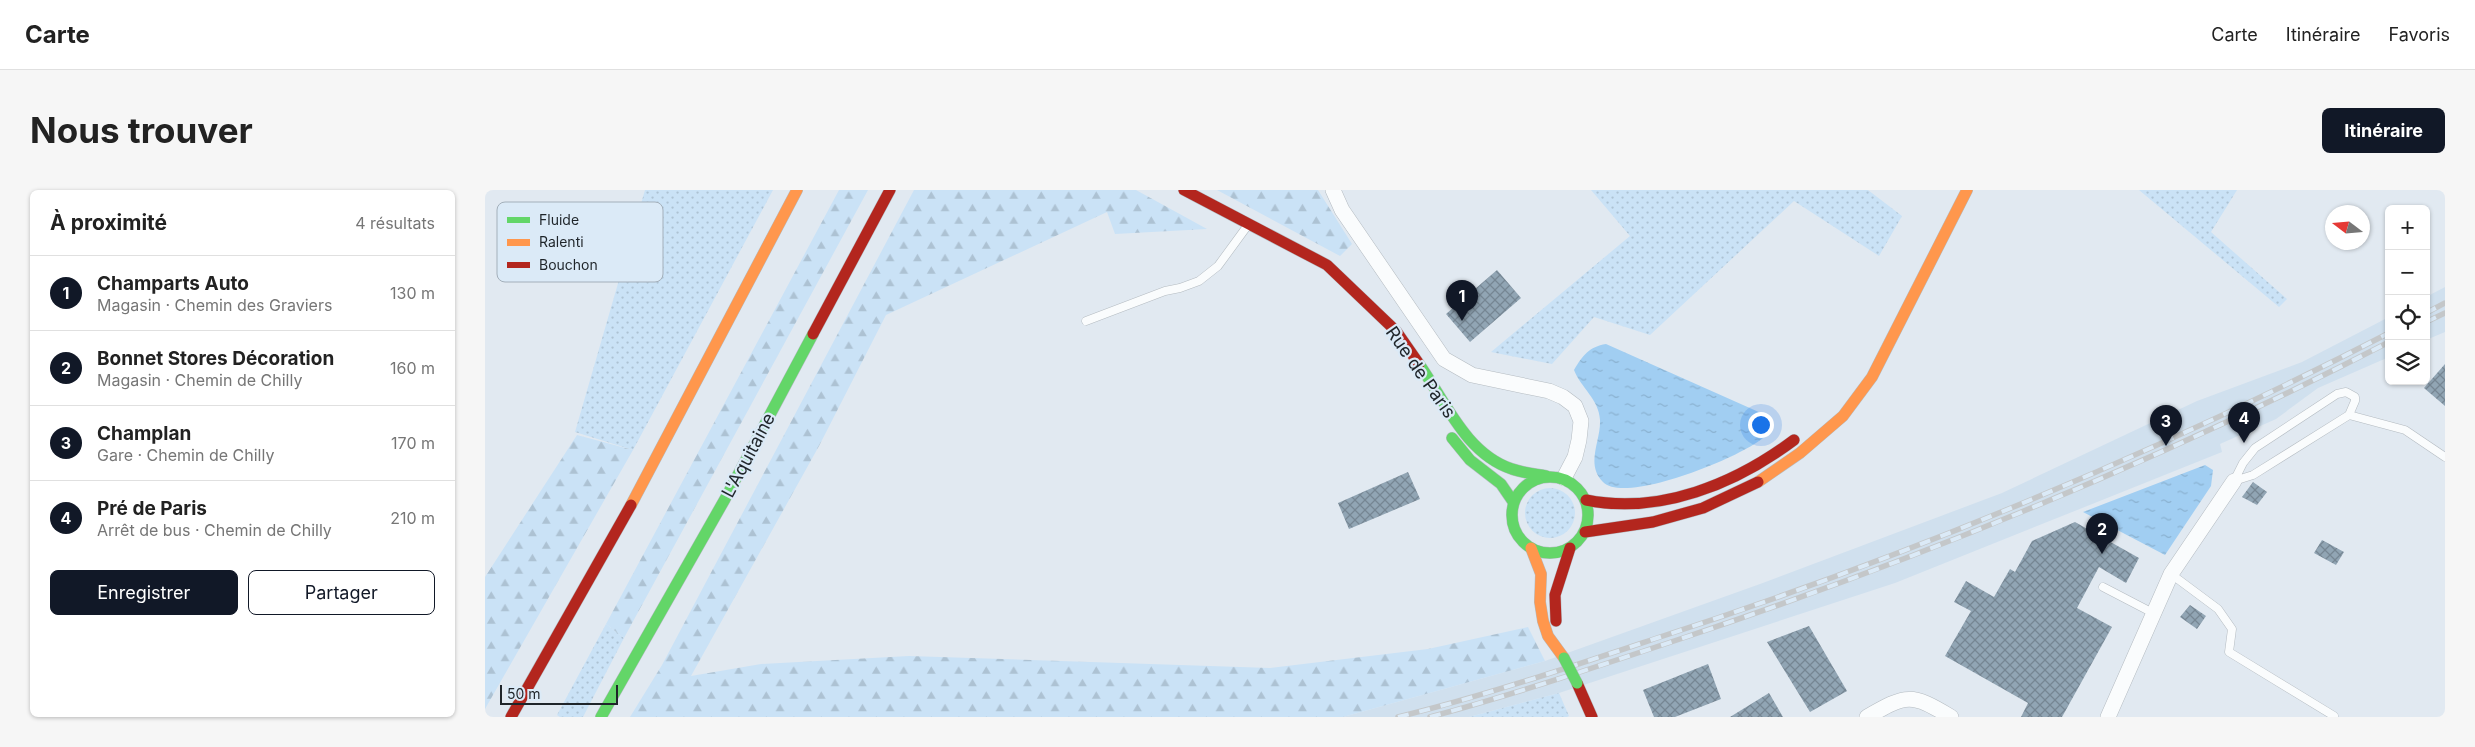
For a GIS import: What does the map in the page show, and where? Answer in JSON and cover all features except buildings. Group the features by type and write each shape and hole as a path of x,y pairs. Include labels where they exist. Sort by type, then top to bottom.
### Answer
{"main road":[{"path":"511,717 567,622 659,456 797,190"},
{"name":"L'Aquitaine","path":"601,717 725,498 890,190"},
{"name":"Rue de Paris","path":"1185,190 1327,265 1367,300 1396,331 1425,372 1453,419 1485,454 1511,469 1546,476"},
{"path":"1585,532 1653,522 1703,508 1758,482 1800,453 1843,416 1872,377 1967,190"},
{"name":"Rue de Paris","path":"1277,238 1316,273"},
{"name":"Rue de Paris","path":"1337,291 1369,322"},
{"path":"1844,394 1863,374 1900,324"},
{"path":"1586,500 1602,505 1614,506 1653,504 1699,491 1747,470 1791,443 1804,431"},
{"name":"Rue de Paris","path":"1447,432 1471,461 1503,485 1513,503"},
{"path":"1564,658 1556,620 1555,595 1570,548 1585,532 1589,516 1586,500 1577,486 1564,478 1546,476 1526,485 1513,503 1514,527 1518,535 1531,548 1541,574 1543,621 1548,636 1564,658 1592,717"},
{"path":"1531,548 1544,552 1557,552 1570,548"}],"street":[{"path":"1333,190 1342,210 1444,359 1472,375 1549,391 1563,397 1575,406 1581,421 1579,440 1575,456 1564,478"},
{"path":"2108,717 2171,574 2234,481"},
{"path":"1867,717 1891,703 1911,698 1931,705 1951,717"}],"lane":[{"path":"1086,321 1165,290 1180,288 1199,281 1218,266 1249,223"},
{"path":"2346,392 2355,397 2349,414 2253,475 2234,481 2243,463 2255,448 2337,394 2346,392"},
{"path":"2349,414 2405,430 2445,457"},
{"path":"2171,574 2218,609 2232,629 2229,652 2334,716"},
{"path":"2103,587 2153,613"}],"shaded area":[{"path":"2445,287 2445,332 2430,338 2430,295"},
{"path":"2385,319 2385,359 2318,388 2276,419 2220,444 2222,452 1895,583 1559,693 1469,717 1343,717 1545,661 1760,584 2002,493 2197,401 2302,362"}],"green space":[{"path":"645,190 773,190 633,450 575,432 618,282 663,282 663,202 642,202"},
{"path":"839,190 868,190 624,638 606,624"},
{"path":"914,190 1136,190 1207,229 1115,234 1107,212 886,315 819,446 691,676 761,664 909,656 1270,668 1428,649 1528,627 1545,661 1343,717 630,717 662,665"},
{"path":"1217,190 1318,190 1352,244 1340,256"},
{"path":"1591,190 1868,190 1902,216 1879,256 1794,201 1650,335 1594,317 1552,364 1491,352 1630,236"},
{"path":"2139,190 2237,190 2211,232 2287,299 2279,307"},
{"path":"577,435 633,450 485,709 485,577"},
{"path":"1545,488 1555,488 1568,495 1575,508 1575,518 1568,531 1555,538 1545,538 1536,534 1529,527 1525,518 1525,508 1529,499 1536,492"},
{"path":"606,624 624,638 583,717 560,717 557,715"},
{"path":"1559,693 1569,716 1567,717 1469,717"}],"water":[{"path":"1606,344 1761,413 1771,421 1768,433 1751,446 1732,456 1683,476 1634,488 1615,487 1603,482 1595,468 1594,460 1600,428 1599,413 1597,406 1574,370 1587,352 1595,347"},
{"path":"2205,465 2213,470 2211,486 2165,555 2083,512"}],"railway":[{"path":"2430,311 2445,303"},
{"path":"2430,320 2445,313"},
{"path":"1398,717 1495,690 1622,650 1842,574 1936,538 2028,501 2210,421 2385,335"},
{"path":"1430,717 1525,689 1683,638 1773,607 1953,540 2041,504 2217,427 2385,344"}],"traffic: fast":[{"path":"601,717 725,499 813,334"},
{"path":"1419,364 1458,425 1482,451 1496,462 1512,469 1546,476"},
{"path":"1452,438 1470,460 1501,484 1514,503"},
{"path":"1550,477 1565,480 1577,488 1585,500 1588,515 1585,530 1577,542 1565,550 1550,553 1535,550 1523,542 1515,530 1512,515 1515,500 1523,488 1535,480 1550,477"},
{"path":"1564,658 1577,683"}],"traffic: slow":[{"path":"631,505 797,190"},
{"path":"1758,482 1800,453 1843,416 1872,377 1967,190"},
{"path":"1531,548 1541,574 1540,602 1543,621 1548,636 1564,658"}],"traffic: jam":[{"path":"813,334 890,190"},
{"path":"1184,190 1327,265 1396,331 1419,364"},
{"path":"1586,500 1614,504 1641,503 1669,499 1696,492 1747,470 1794,440"},
{"path":"1585,532 1653,522 1703,508 1758,482"},
{"path":"511,717 631,505"},
{"path":"1556,621 1555,595 1570,548"},
{"path":"1577,683 1592,717"}],"place":[{"name":"Champarts Auto","path":"1462,321"},
{"name":"Pré de Paris","path":"2244,443"},
{"name":"Champlan","path":"2166,446"},
{"name":"Bonnet Stores Décoration","path":"2102,554"}]}
